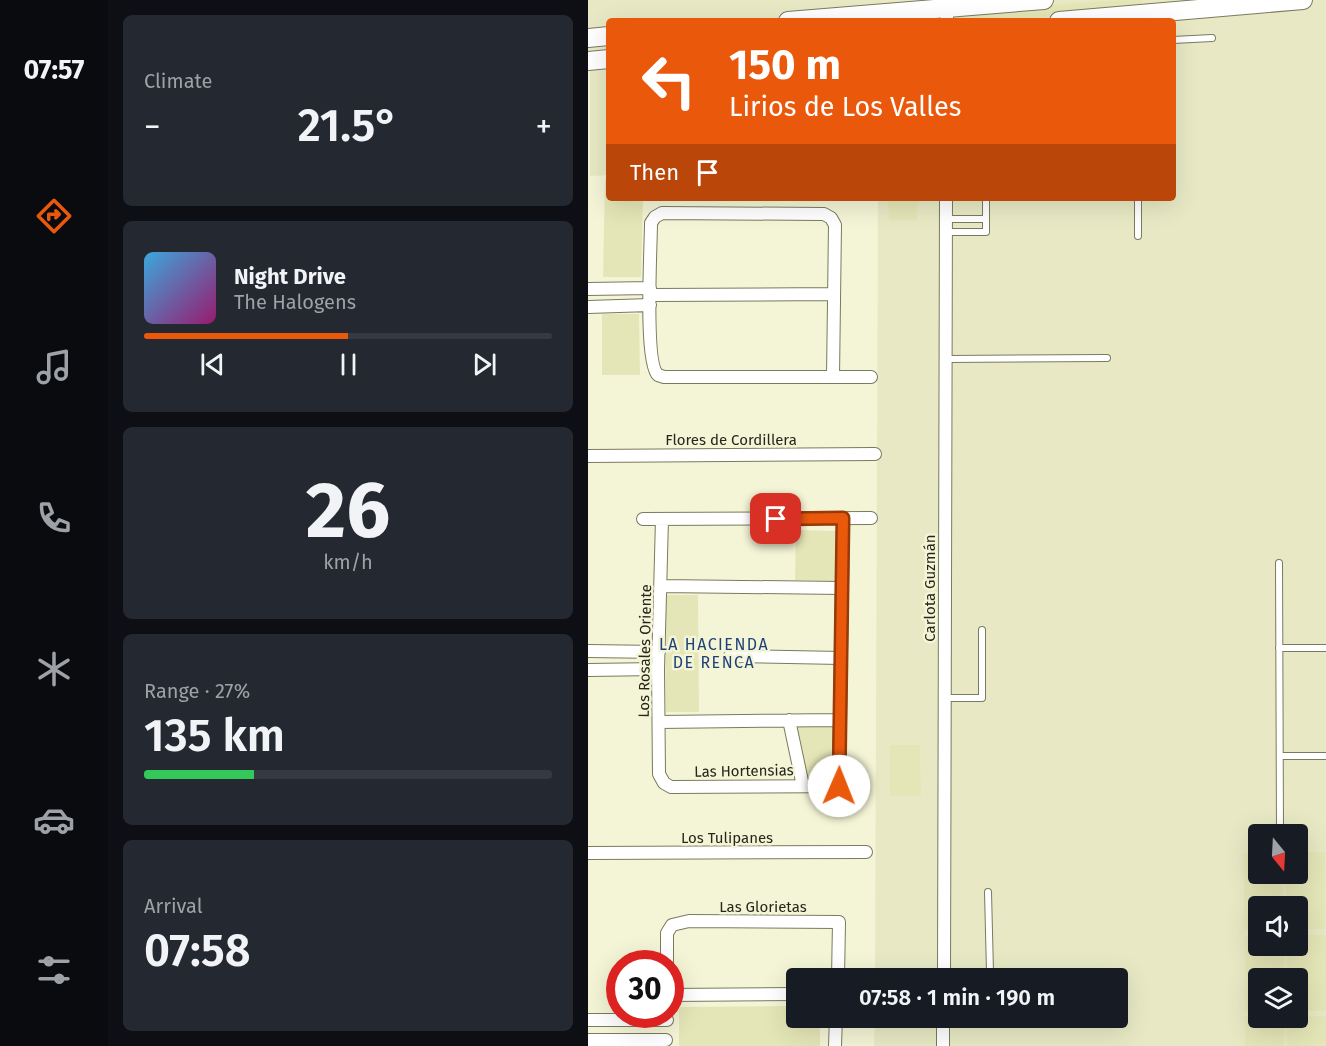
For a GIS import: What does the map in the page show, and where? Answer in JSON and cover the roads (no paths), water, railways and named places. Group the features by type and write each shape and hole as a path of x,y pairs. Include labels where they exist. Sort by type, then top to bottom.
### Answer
{"street":[{"path":"831,18 1044,0"},
{"path":"1078,18 1152,6 1303,0"},
{"path":"588,38 606,36"},
{"path":"588,61 606,59"},
{"name":"Carlota Guzmán","path":"944,968 946,201"},
{"path":"833,377 835,225 831,218 824,214 662,213 655,217 651,223 652,367 661,377 833,377 871,377"},
{"path":"588,289 650,296 834,294"},
{"path":"588,307 650,296"},
{"name":"Flores de Cordillera","path":"588,456 875,454"},
{"path":"839,786 843,518"},
{"path":"643,519 871,518"},
{"name":"Los Rosales Oriente","path":"662,519 658,669 659,774 664,783"},
{"path":"661,586 842,588"},
{"path":"588,651 659,652"},
{"path":"730,656 841,658"},
{"path":"588,669 658,669"},
{"path":"789,720 802,786"},
{"path":"659,723 840,720"},
{"name":"Las Hortensias","path":"664,783 671,787 862,786"},
{"name":"Los Tulipanes","path":"588,853 866,852"},
{"name":"Las Glorietas","path":"667,950 667,933 672,924 689,921 839,922 837,968"},
{"path":"684,995 786,994"},
{"path":"588,1020 606,1019"},
{"path":"835,1046 836,1028"},
{"path":"943,1028 943,1046"},
{"path":"588,1040 667,1043"}],"lane":[{"path":"1176,40 1212,38"},
{"path":"946,232 986,232 986,201"},
{"path":"1138,201 1138,236"},
{"path":"946,219 986,219"},
{"path":"946,359 1107,358"},
{"path":"1279,563 1280,824"},
{"path":"945,698 982,698 982,630"},
{"path":"1279,648 1326,648"},
{"path":"1280,756 1326,756"},
{"path":"988,892 990,968"}],"district":[{"name":"LA HACIENDA DE RENCA","path":"714,653"}]}
